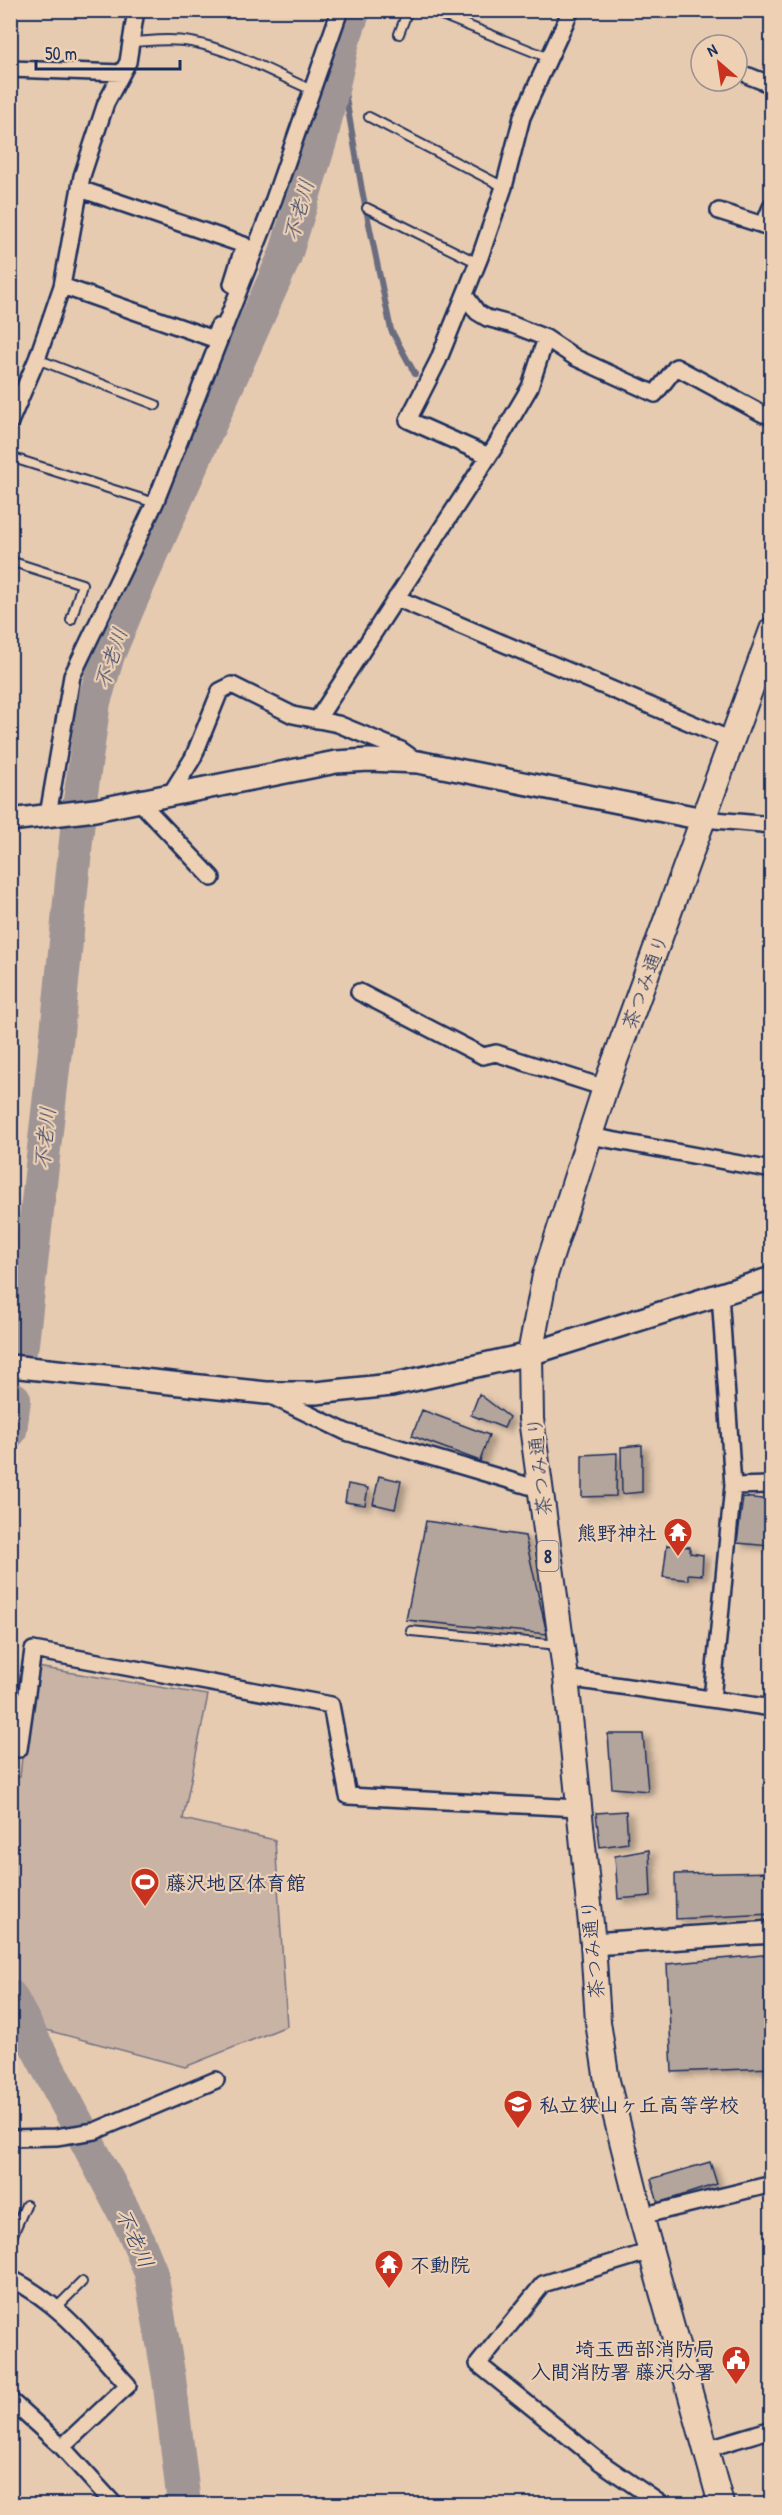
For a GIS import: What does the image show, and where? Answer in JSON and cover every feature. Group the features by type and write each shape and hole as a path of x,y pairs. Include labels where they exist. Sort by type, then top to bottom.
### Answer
{"main road":[{"name":"茶つみ通り","path":"721,2505 641,2216 607,2081 598,2022 593,1944 566,1678 531,1419 530,1354 545,1275 605,1088 771,630"}],"street":[{"path":"10,422 37,359 62,286 82,176 106,103 128,62 136,10"},
{"path":"48,815 72,676 155,503 267,219 340,10"},
{"path":"489,456 408,420 438,361 478,263 504,187 522,117 571,10"},
{"path":"10,69 122,73"},
{"path":"749,76 771,85"},
{"path":"62,286 214,339 244,244 80,189"},
{"path":"719,211 768,226 771,205"},
{"path":"465,295 477,312 487,318 546,338 576,358 655,394 676,368 763,414 771,416"},
{"path":"316,720 489,456 530,387 546,338"},
{"path":"396,598 731,740"},
{"path":"170,795 193,758 220,691 231,685 293,715 338,724 401,750 418,762"},
{"path":"10,820 94,810 336,762 369,760 418,762 703,819 771,825"},
{"path":"139,801 212,878"},
{"path":"359,992 483,1056 496,1053 605,1088"},
{"path":"590,1136 771,1170"},
{"path":"10,1366 266,1393 316,1393 391,1385 530,1354 771,1278"},
{"path":"712,1699 732,1486 720,1294"},
{"path":"266,1393 346,1432 539,1489"},
{"path":"732,1486 771,1485"},
{"path":"10,1749 19,1749 33,1650 331,1705 348,1796 579,1809"},
{"path":"566,1678 771,1708"},
{"path":"593,1944 771,1932"},
{"path":"10,2138 56,2137 95,2131 216,2080"},
{"path":"641,2216 771,2184"},
{"path":"651,2251 543,2284 478,2364 600,2462 661,2505"},
{"path":"10,2278 32,2289 57,2307 128,2385 62,2447"},
{"path":"10,2400 62,2447 114,2505"},
{"path":"706,2449 771,2429"}],"lane":[{"path":"399,34 408,10"},
{"path":"429,10 549,57"},
{"path":"131,42 171,40 193,42 221,51 312,90"},
{"path":"369,117 504,187"},
{"path":"367,208 478,263"},
{"path":"37,359 156,405"},
{"path":"10,457 155,503"},
{"path":"10,561 82,584 71,620"},
{"path":"411,1631 560,1645"},
{"path":"10,2241 26,2205"},
{"path":"57,2307 82,2282"}],"shaded area":[{"name":"藤沢地区体育館","path":"31,1666 208,1695 183,1819 275,1840 287,2026 185,2067 27,2025 11,1974 10,1776 20,1777"}],"building":[{"path":"479,1394 509,1417 504,1428 471,1415"},
{"path":"422,1410 489,1435 480,1461 412,1436"},
{"path":"642,1445 642,1492 622,1494 621,1447"},
{"path":"617,1453 616,1496 582,1497 582,1455"},
{"path":"379,1476 401,1481 395,1509 373,1504"},
{"path":"348,1484 368,1488 365,1505 345,1502"},
{"path":"743,1497 772,1500 770,1546 737,1543"},
{"path":"426,1521 525,1536 547,1634 406,1620"},
{"path":"667,1545 690,1547 690,1553 703,1555 702,1575 688,1574 688,1580 663,1577"},
{"path":"608,1734 643,1734 648,1791 612,1788"},
{"path":"626,1811 628,1843 600,1847 596,1813"},
{"path":"649,1850 651,1896 618,1899 615,1856"},
{"path":"772,1872 772,1914 676,1919 675,1874"},
{"path":"772,1954 772,2068 672,2072 667,1964"},
{"path":"710,2162 717,2184 658,2203 651,2179"}],"waterway":[{"name":"不老川","path":"22,1344 57,1033 80,800 94,702 108,655 128,607 285,256 321,138 343,41 354,10"},
{"path":"337,63 342,75 362,190 391,330 415,374"},
{"name":"不老川","path":"10,1431 14,1399"},
{"name":"不老川","path":"10,1996 133,2229 151,2273 169,2378 184,2504"}],"place":[{"name":"熊野神社","path":"678,1558"},
{"name":"藤沢地区体育館","path":"145,1908"},
{"name":"私立狭山ヶ丘高等学校","path":"518,2130"},
{"name":"不動院","path":"389,2290"},
{"name":"埼玉西部消防局 入間消防署 藤沢分署","path":"736,2386"}]}
